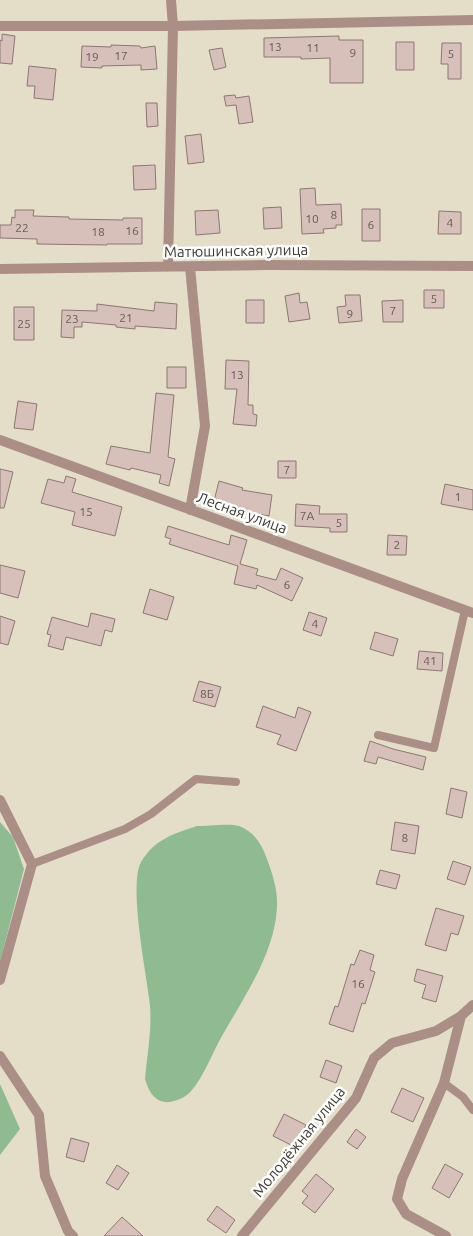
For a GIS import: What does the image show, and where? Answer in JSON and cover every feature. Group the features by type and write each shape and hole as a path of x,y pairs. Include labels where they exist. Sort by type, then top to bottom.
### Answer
{"street":[{"path":"168,267 173,26 171,0"},
{"path":"0,26 173,26 473,20"},
{"name":"Матюшинская улица","path":"0,269 268,265 473,266"},
{"path":"190,267 205,426 190,510"},
{"name":"Лесная улица","path":"0,440 469,612"},
{"path":"0,800 32,864 0,980"},
{"name":"Молодёжная улица","path":"242,1236 356,1098 374,1058 392,1043 436,1031 461,1016 473,1005"},
{"path":"446,1236 406,1214 397,1199 402,1179 444,1083 461,1016"},
{"path":"0,1056 40,1116 46,1176 68,1232 73,1236"}],"lane":[{"path":"378,735 434,748 469,612"},
{"path":"32,864 125,829 151,814 196,779 236,782"},
{"path":"444,1083 463,1097 473,1110"}],"green space":[{"path":"0,822 13,837 24,869 0,962"},
{"path":"235,825 249,831 257,839 263,849 276,889 277,907 275,924 265,958 200,1078 190,1093 184,1097 164,1102 151,1093 145,1079 150,1033 150,1006 137,910 136,891 138,874 141,862 152,848 165,838 197,826"},
{"path":"0,1084 20,1129 0,1155"}],"building":[{"path":"2,34 15,36 12,64 0,63 0,40 2,41"},
{"path":"339,36 339,40 363,40 363,83 330,83 330,58 264,57 264,38"},
{"path":"396,42 414,42 414,70 396,70"},
{"path":"442,43 461,43 461,79 448,79 448,64 441,64"},
{"path":"111,45 140,46 141,48 155,46 157,69 141,70 141,65 102,66 102,68 81,67 82,46 111,47"},
{"path":"222,48 226,67 214,70 209,50"},
{"path":"29,66 56,69 53,100 34,98 35,86 27,86"},
{"path":"235,95 236,98 249,96 253,122 239,124 236,105 226,106 224,96"},
{"path":"146,103 157,103 158,126 147,127"},
{"path":"201,134 204,162 188,164 185,136"},
{"path":"155,165 156,189 134,190 133,166"},
{"path":"315,188 316,205 341,204 342,225 336,225 336,228 323,229 324,233 302,234 300,189"},
{"path":"281,207 282,228 264,229 263,208"},
{"path":"362,209 380,209 380,241 362,241"},
{"path":"15,210 34,210 33,216 69,217 69,219 123,220 123,218 142,218 142,244 37,244 37,239 0,238 0,225 11,225 12,217 15,218"},
{"path":"218,210 220,233 196,235 195,211"},
{"path":"439,211 461,212 461,234 438,234"},
{"path":"424,290 444,290 444,308 424,308"},
{"path":"299,293 300,303 307,302 310,319 289,322 285,296"},
{"path":"345,295 360,295 362,321 339,323 337,307 346,306"},
{"path":"246,300 264,300 264,323 246,323"},
{"path":"403,300 403,322 383,322 382,301"},
{"path":"155,302 177,304 176,329 135,326 135,329 82,322 82,327 74,327 74,338 61,337 62,310 97,311 97,304 154,311"},
{"path":"14,307 34,307 34,340 14,340"},
{"path":"226,360 249,361 248,405 253,405 253,414 257,415 256,426 233,424 237,389 225,389"},
{"path":"167,367 186,367 186,388 167,388"},
{"path":"156,393 174,395 168,457 175,459 169,486 159,483 161,475 106,464 111,446 150,453"},
{"path":"18,401 37,404 33,430 14,428"},
{"path":"278,461 296,461 296,478 278,478"},
{"path":"0,469 13,472 4,508 0,508"},
{"path":"66,476 76,479 72,492 122,507 115,536 72,525 75,512 41,503 48,479 64,483"},
{"path":"219,481 243,488 242,490 272,495 269,516 245,512 245,510 214,501"},
{"path":"445,484 473,490 473,510 441,504"},
{"path":"296,504 320,506 319,514 347,514 347,532 330,532 330,528 295,526"},
{"path":"168,526 229,545 231,535 247,540 240,564 258,569 256,575 276,580 281,568 303,578 292,601 257,585 256,589 234,584 238,566 169,544 171,539 165,537"},
{"path":"388,535 407,536 406,555 387,555"},
{"path":"0,565 25,571 18,598 0,593"},
{"path":"150,589 174,597 167,620 143,613"},
{"path":"309,612 327,618 321,636 303,630"},
{"path":"91,613 115,619 112,632 105,630 101,646 66,637 63,650 48,646 51,635 47,634 52,617 88,627"},
{"path":"0,616 15,621 8,645 0,643"},
{"path":"375,632 398,639 393,656 370,649"},
{"path":"419,651 443,653 442,671 417,669"},
{"path":"199,681 221,687 215,707 193,701"},
{"path":"263,706 295,718 298,707 311,712 296,751 277,744 281,735 256,727"},
{"path":"370,741 426,757 423,770 378,757 376,764 364,761"},
{"path":"451,788 467,792 462,818 446,814"},
{"path":"395,822 419,826 415,854 391,850"},
{"path":"453,861 471,867 465,885 447,879"},
{"path":"380,870 400,875 396,889 376,884"},
{"path":"436,908 464,916 458,935 451,933 446,951 425,945"},
{"path":"360,950 374,955 370,970 375,972 365,1004 362,1003 353,1032 329,1024 335,1006 338,1007 351,964 354,965"},
{"path":"417,969 443,976 436,1002 422,998 426,985 414,981"},
{"path":"326,1060 342,1066 336,1083 320,1077"},
{"path":"402,1088 424,1098 413,1122 391,1112"},
{"path":"284,1114 306,1125 295,1147 273,1136"},
{"path":"356,1129 366,1137 357,1149 347,1142"},
{"path":"71,1138 89,1143 84,1162 66,1157"},
{"path":"445,1164 463,1174 449,1198 432,1188"},
{"path":"117,1165 129,1173 118,1190 106,1183"},
{"path":"316,1174 334,1189 315,1213 302,1203 308,1196 302,1191"},
{"path":"217,1206 235,1220 226,1233 207,1220"},
{"path":"122,1217 143,1236 104,1236"}]}
